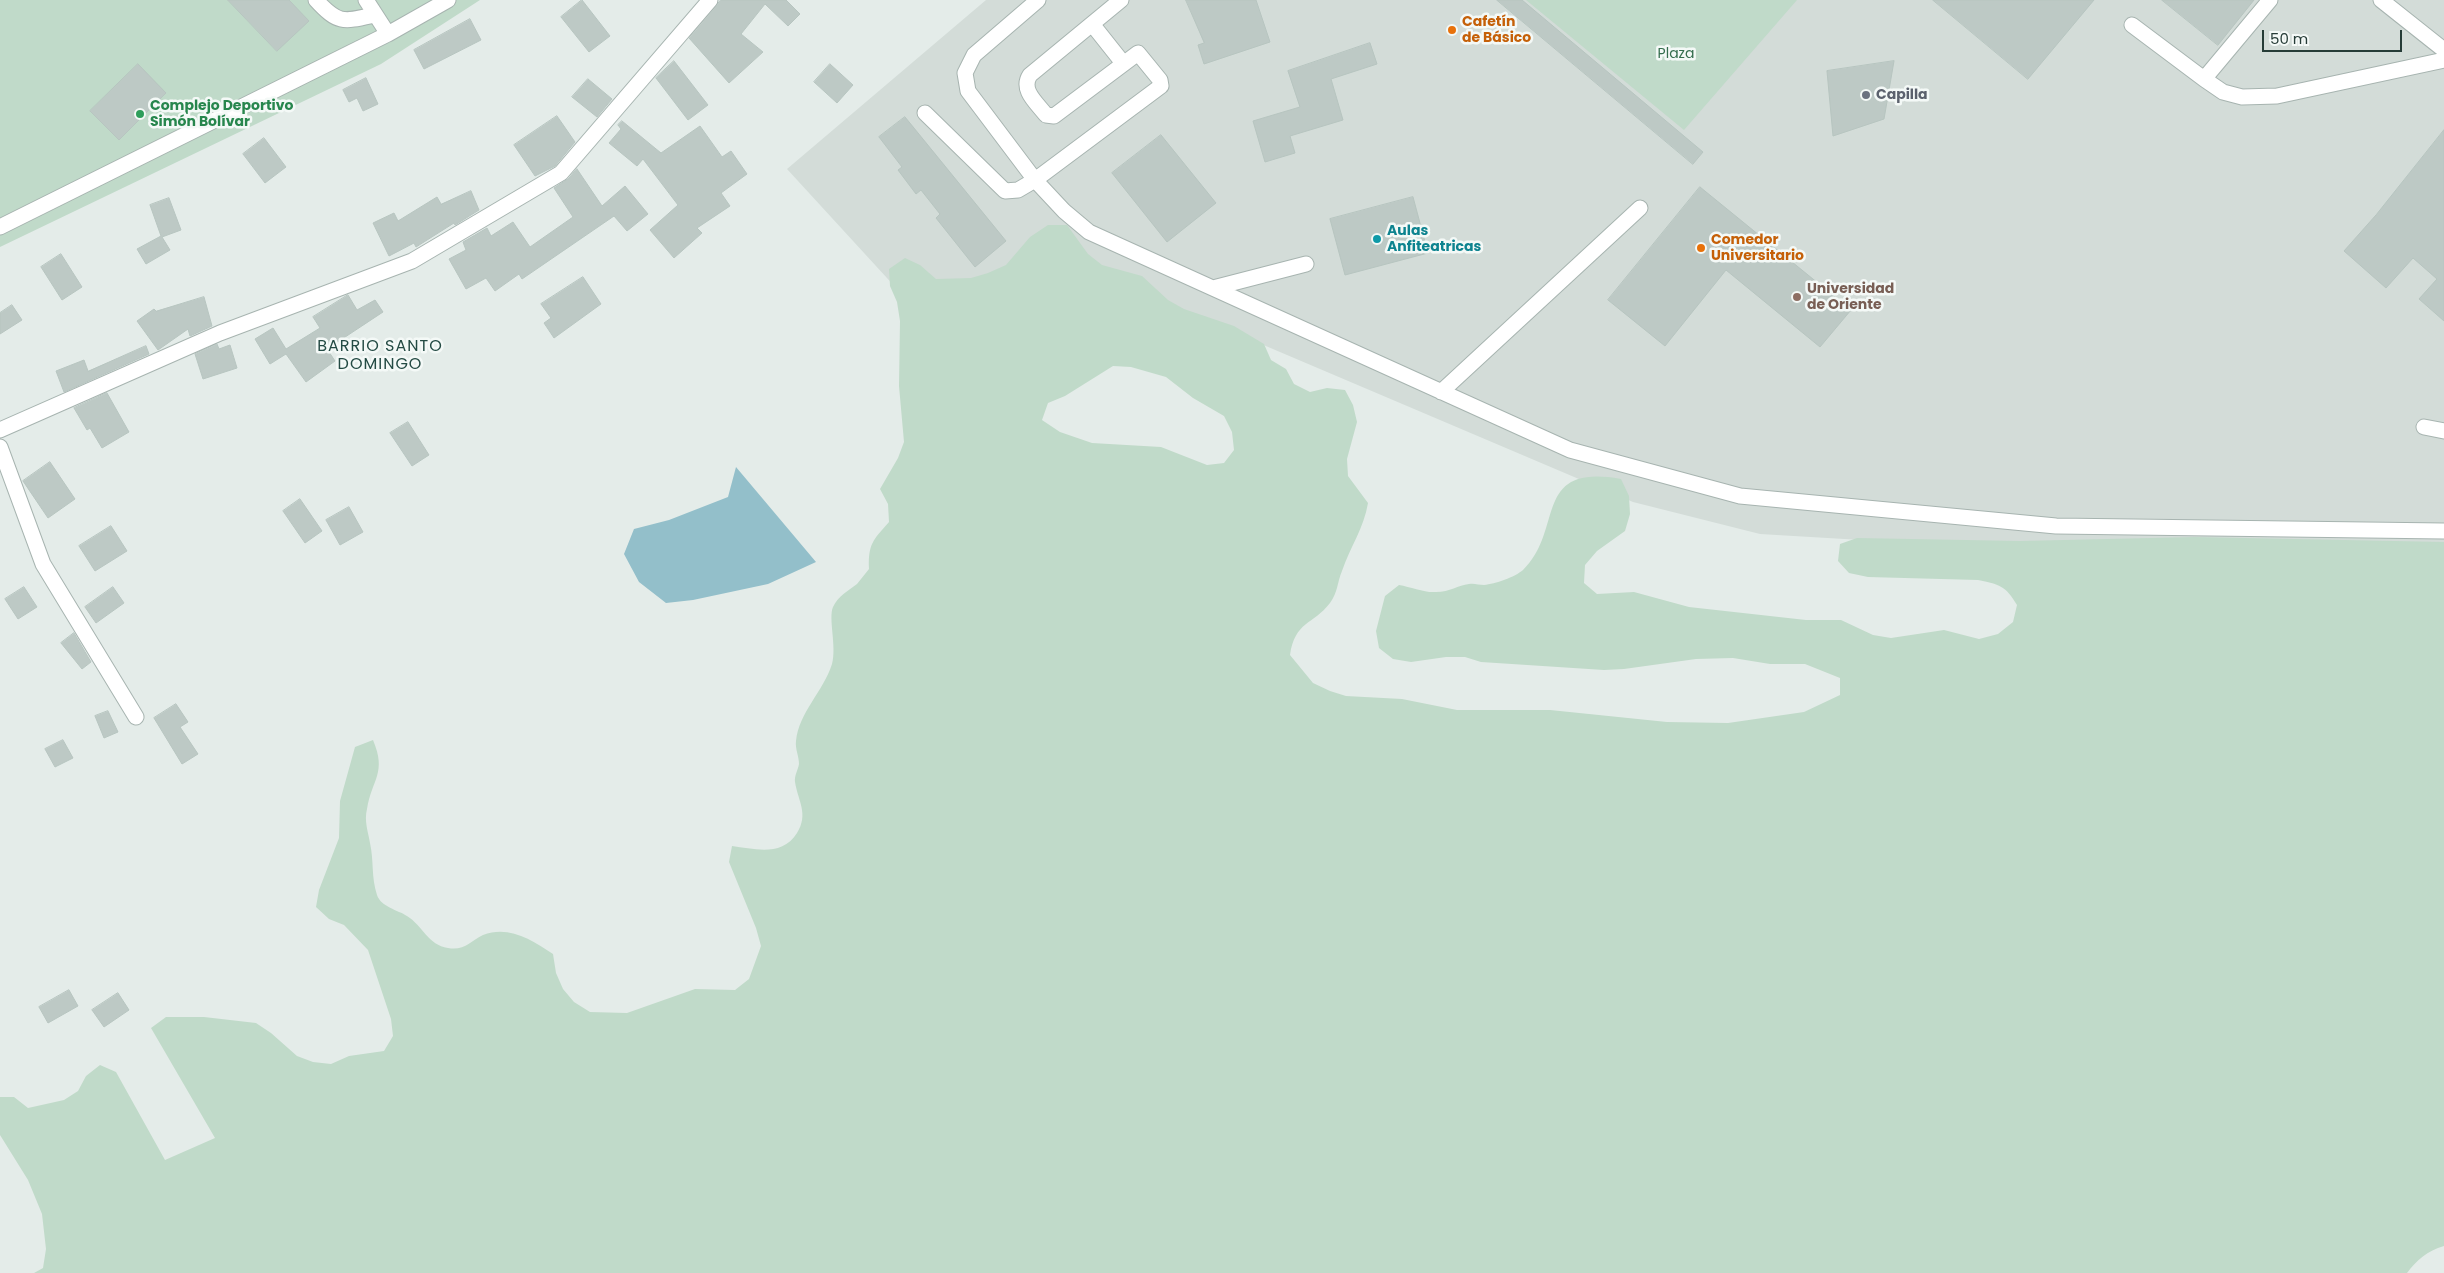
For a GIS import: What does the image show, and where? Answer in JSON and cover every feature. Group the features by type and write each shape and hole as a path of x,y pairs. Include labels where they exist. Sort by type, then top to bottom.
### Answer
{"street":[{"path":"316,0 336,19 355,20 374,15"},
{"path":"366,0 388,34"},
{"path":"0,227 388,34 448,0"},
{"path":"0,430 220,333 412,262 561,173 710,0"},
{"path":"1038,0 974,55 965,73 968,91 1035,180 1064,212 1089,232 1570,450 1740,496 2056,526 2444,531"},
{"path":"925,113 1005,191 1018,190 1035,180 1161,86 1160,80 1141,54 1135,54 1054,116 1046,115 1026,89 1026,82 1030,76 1121,0"},
{"path":"2204,79 2270,0"},
{"path":"2381,0 2444,50"},
{"path":"1092,24 1123,63"},
{"path":"2132,25 2223,92 2242,97 2277,96 2444,60"},
{"path":"1440,392 1640,208"},
{"path":"1213,288 1306,264"},
{"path":"2424,427 2444,431"},
{"path":"0,447 43,564 136,717"}],"shaded area":[{"name":"Universidad de Oriente","path":"986,0 2444,0 2444,567 2047,551 1760,534 1633,502 1054,256 942,338 787,169"}],"green space":[{"name":"Complejo Deportivo Simón Bolívar","path":"0,0 480,0 381,64 0,247"},
{"name":"Plaza","path":"1526,0 1797,0 1684,130"},
{"path":"1048,225 1067,225 1088,254 1102,265 1142,276 1168,300 1184,309 1234,326 1264,344 1271,360 1286,369 1294,384 1310,392 1327,388 1345,390 1353,405 1357,422 1347,459 1348,476 1368,503 1360,529 1340,575 1333,599 1324,610 1300,629 1292,644 1290,655 1313,683 1346,696 1402,699 1457,710 1550,710 1667,722 1728,723 1804,712 1840,695 1840,678 1805,664 1770,664 1733,658 1696,659 1604,670 1481,662 1465,657 1446,657 1411,662 1393,659 1379,648 1376,631 1385,596 1399,585 1427,592 1441,592 1465,585 1494,583 1515,575 1523,570 1536,554 1554,503 1562,490 1574,481 1593,477 1621,479 1629,496 1630,514 1625,531 1597,551 1585,565 1584,583 1597,594 1634,592 1689,607 1806,620 1841,620 1873,635 1891,638 1944,630 1979,639 1998,634 2013,622 2017,605 2001,587 1978,580 1868,577 1849,573 1838,561 1840,544 1857,538 2020,541 2194,537 2444,542 2444,1246 2432,1250 2423,1256 2407,1273 34,1273 43,1268 46,1249 42,1214 28,1180 0,1135 0,1097 14,1097 28,1108 64,1100 78,1091 86,1076 100,1065 116,1072 165,1160 215,1138 151,1028 166,1017 204,1017 256,1023 271,1033 297,1056 313,1062 331,1064 349,1056 384,1051 393,1036 391,1019 368,950 344,925 329,919 316,907 319,890 339,838 340,801 355,747 373,740 379,760 379,768 366,813 377,895 386,905 413,920 435,943 454,949 467,945 483,935 493,932 511,933 528,939 553,954 556,973 563,989 574,1002 590,1012 627,1013 695,989 735,990 749,979 761,946 756,928 729,862 732,846 768,850 784,846 797,833 802,820 802,808 795,780 799,764 796,741 806,711 823,684 832,664 834,649 831,618 833,607 840,597 857,584 869,569 869,554 873,543 889,522 888,504 880,489 898,458 904,442 899,386 900,321 897,302 890,286 889,269 905,258 920,265 936,279 971,278 1006,265 1030,237","holes":["1113,366 1131,367 1166,377 1193,398 1224,416 1232,432 1234,450 1224,463 1207,465 1161,447 1092,443 1060,432 1042,420 1048,403 1065,396"]}],"water":[{"path":"736,467 816,562 768,584 693,600 666,603 639,582 624,554 634,529 669,520 728,497"}],"building":[{"path":"228,0 289,0 309,21 277,51"},
{"path":"582,0 610,36 589,52 561,17"},
{"path":"721,0 786,0 800,14 788,26 765,4 741,34 763,52 729,83 689,38"},
{"path":"1186,0 1256,0 1270,42 1204,64 1198,45 1204,43"},
{"path":"1497,0 1522,0 1703,152 1693,164"},
{"path":"1933,0 2094,0 2028,79"},
{"path":"2162,0 2254,0 2218,45"},
{"path":"470,19 481,40 424,69 414,50"},
{"path":"1370,43 1377,64 1331,79 1343,120 1290,136 1295,153 1265,162 1253,121 1300,107 1288,71"},
{"path":"674,61 708,105 688,120 656,78"},
{"path":"1894,61 1884,119 1833,136 1827,71"},
{"path":"138,64 166,93 119,140 90,111"},
{"path":"830,64 853,85 837,103 814,82"},
{"path":"366,78 378,104 363,111 357,98 349,102 343,90"},
{"path":"588,79 612,99 597,117 572,97"},
{"path":"557,116 575,142 555,166 535,176 514,145"},
{"path":"905,117 1006,241 975,267 936,218 940,214 921,190 916,194 898,170 902,167 879,137"},
{"path":"622,121 661,153 700,126 722,157 731,151 747,174 721,193 730,206 697,228 702,233 674,258 650,230 678,205 643,159 637,166 609,143 621,129 618,125"},
{"path":"2444,130 2444,321 2419,299 2437,279 2413,258 2386,288 2344,251 2376,215"},
{"path":"1161,135 1216,203 1167,242 1112,173"},
{"path":"264,138 286,167 265,183 243,154"},
{"path":"577,169 602,206 625,186 648,214 627,231 614,216 522,279 519,274 495,291 486,278 466,289 449,259 466,250 463,242 487,228 491,236 513,222 530,247 573,217 554,188 568,179"},
{"path":"1700,187 1851,310 1820,347 1726,270 1665,346 1608,300"},
{"path":"471,191 479,210 416,247 414,243 389,256 373,223 394,213 398,221 437,197 441,204"},
{"path":"1413,197 1428,253 1345,275 1330,219"},
{"path":"169,198 181,230 162,237 170,250 146,264 137,249 161,236 150,205"},
{"path":"61,254 82,287 62,300 41,267"},
{"path":"583,277 601,304 554,338 544,323 551,318 541,304"},
{"path":"348,295 357,310 375,300 383,312 327,349 335,361 306,382 286,354 270,364 255,339 273,328 286,349 320,328 313,317"},
{"path":"204,297 212,326 190,336 188,329 158,350 137,321 154,309 156,311"},
{"path":"12,305 22,320 0,334 0,313"},
{"path":"217,344 219,349 230,345 237,368 203,379 195,354"},
{"path":"146,346 149,354 64,392 56,371 84,360 88,371"},
{"path":"107,393 129,432 102,448 90,428 87,430 74,408"},
{"path":"408,422 429,455 412,466 390,433"},
{"path":"50,462 75,499 48,518 23,481"},
{"path":"300,499 322,531 305,543 283,511"},
{"path":"349,507 363,532 340,545 326,520"},
{"path":"111,526 127,551 95,571 79,546"},
{"path":"24,587 37,607 18,619 5,599"},
{"path":"113,587 124,603 96,623 85,607"},
{"path":"74,633 91,662 82,669 61,643"},
{"path":"176,704 188,722 180,727 198,754 182,764 154,718"},
{"path":"108,711 118,732 104,738 95,716"},
{"path":"63,740 73,758 55,767 45,749"},
{"path":"69,990 78,1006 48,1023 39,1007"},
{"path":"118,993 129,1010 104,1027 92,1010"}],"place":[{"name":"Cafetín de Básico","path":"1452,30"},
{"name":"Capilla","path":"1866,95"},
{"name":"Complejo Deportivo Simón Bolívar","path":"140,114"},
{"name":"Aulas Anfiteatricas","path":"1377,239"},
{"name":"Comedor Universitario","path":"1701,248"},
{"name":"Universidad de Oriente","path":"1797,297"}],"district":[{"name":"BARRIO SANTO DOMINGO","path":"380,356"}]}
